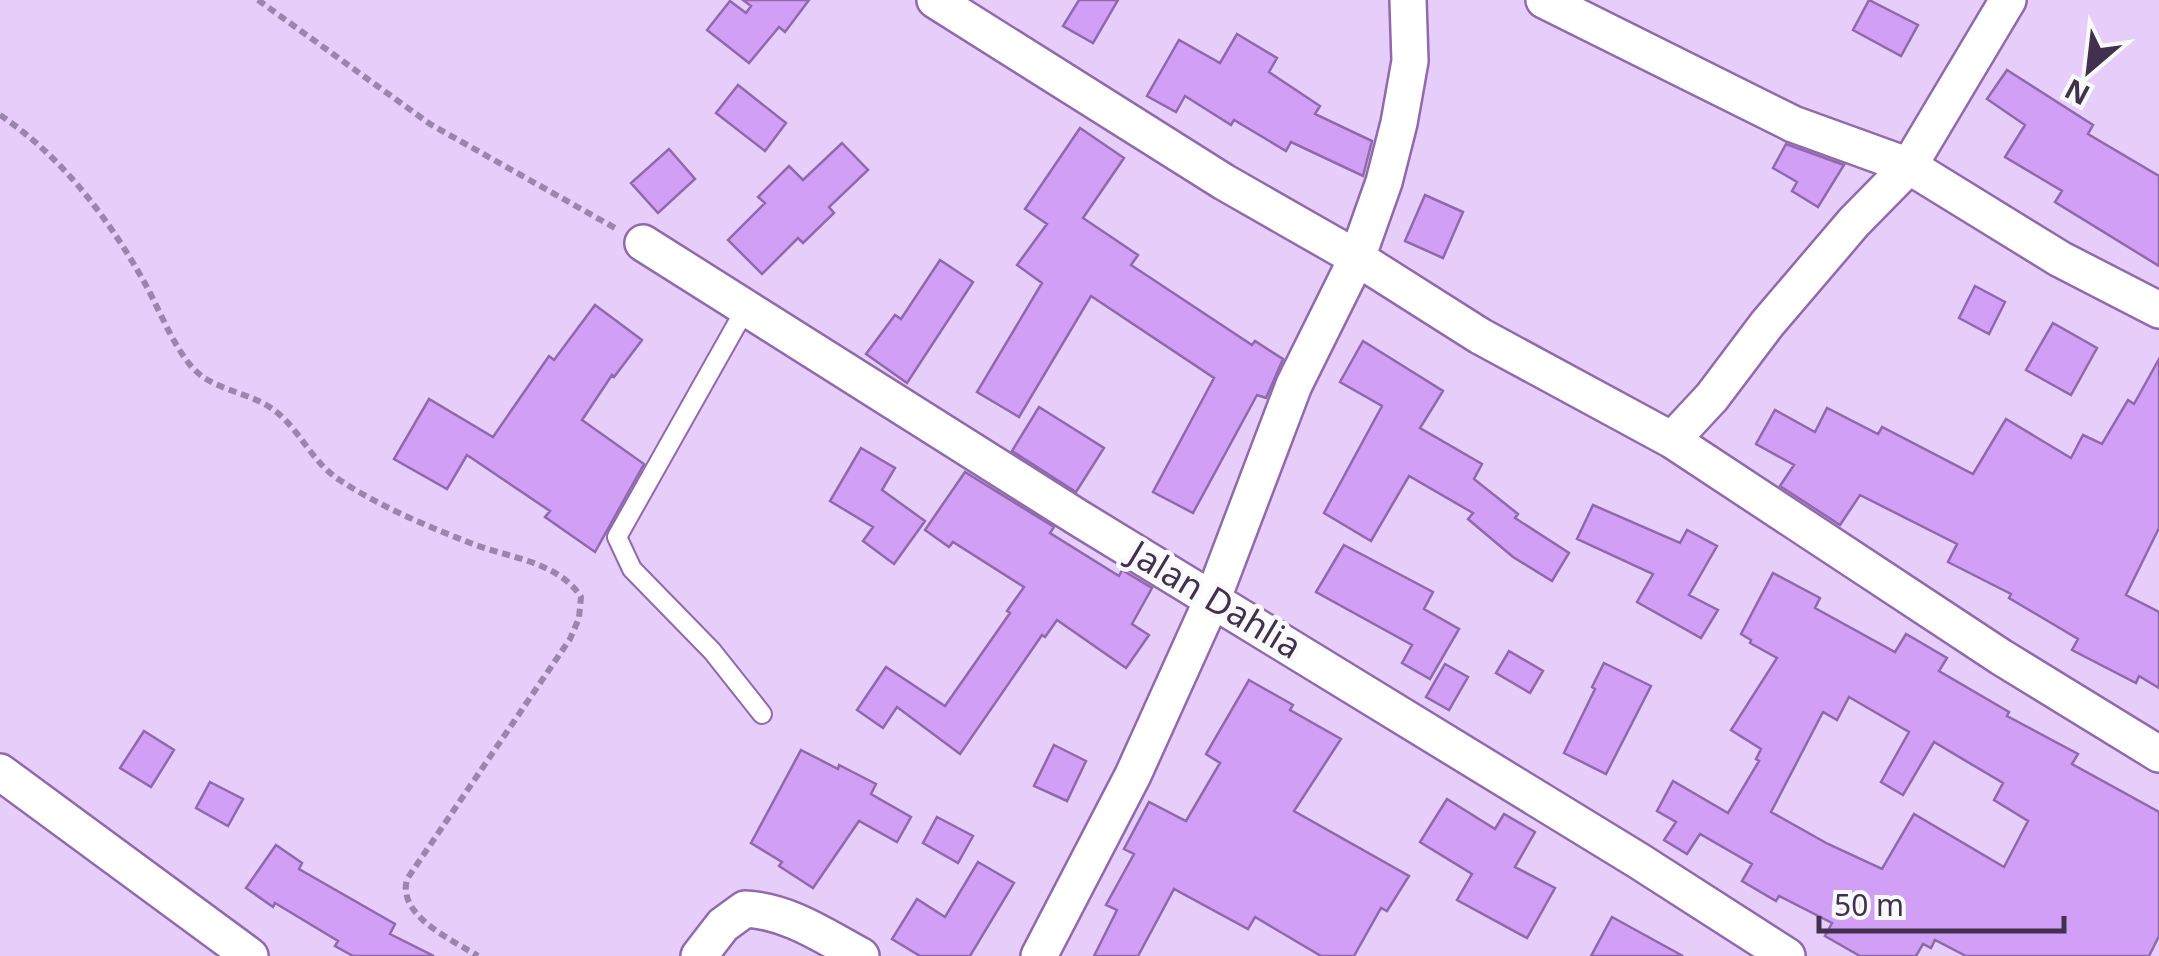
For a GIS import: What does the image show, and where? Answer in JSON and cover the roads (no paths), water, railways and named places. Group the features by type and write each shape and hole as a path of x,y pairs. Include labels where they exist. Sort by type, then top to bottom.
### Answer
{"street":[{"path":"935,0 1224,182 1357,258 1480,336 1672,440 2001,657 2159,754"},
{"path":"1040,956 1132,775 1213,598 1294,385 1357,258 1384,182 1399,124 1410,62 1408,0"},
{"path":"1544,0 1793,124 1909,166 2044,250 2159,310"},
{"path":"1672,440 1854,222 1909,166 2008,0"},
{"name":"Jalan Dahlia","path":"642,244 1076,517 1640,861 1787,956"},
{"path":"0,772 250,956"},
{"path":"699,956 723,925 745,909 790,918 862,956"}],"lane":[{"path":"746,308 617,537 632,569 712,650 762,714"}]}
